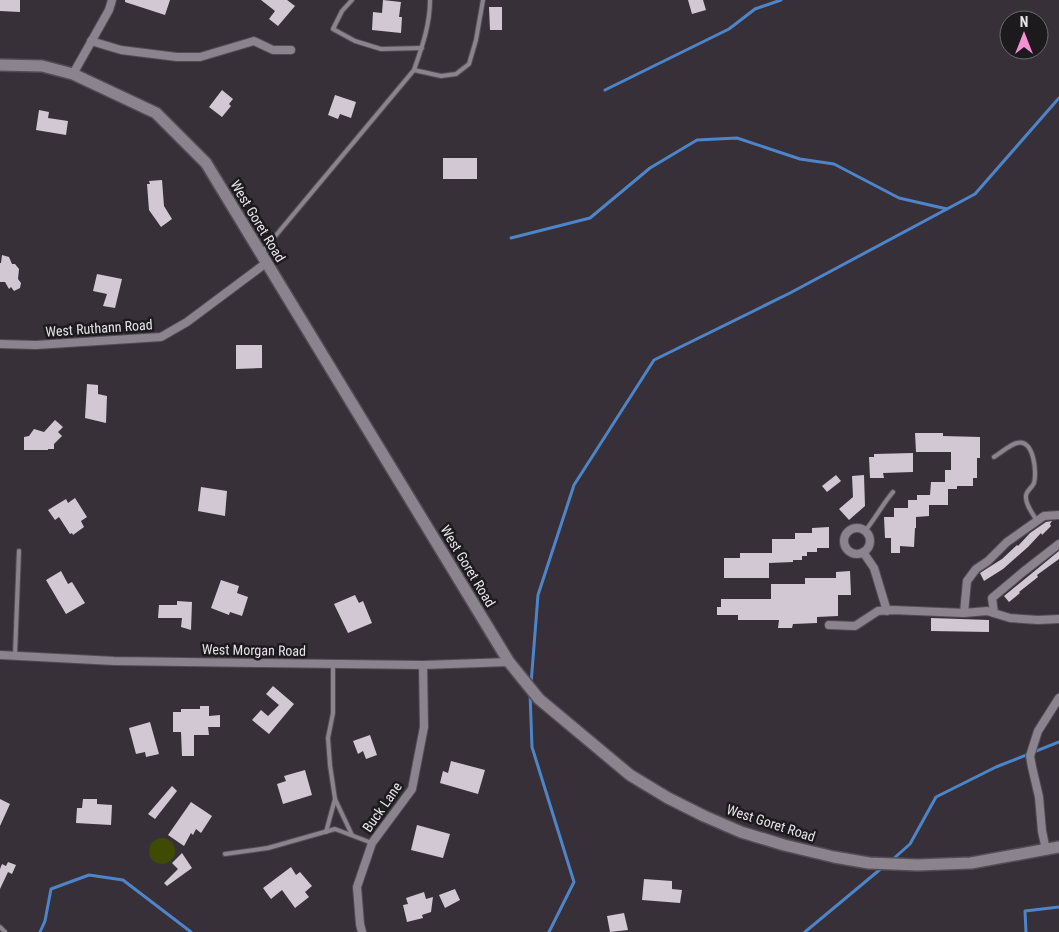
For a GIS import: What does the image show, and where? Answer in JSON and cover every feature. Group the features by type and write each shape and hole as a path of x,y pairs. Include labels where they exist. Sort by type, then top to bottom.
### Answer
{"street":[{"path":"73,74 109,10 112,0"},
{"path":"92,41 121,50 177,57 200,57 254,41 273,50 291,50"},
{"name":"West Goret Road","path":"0,65 42,66 73,74 156,113 206,163 509,662 539,699 630,775 668,798 741,832 784,845 869,863 917,865 971,863 1059,847"},
{"name":"West Ruthann Road","path":"0,344 36,345 161,337 187,322 263,258"},
{"path":"964,613 967,580 976,569 988,561 1007,542 1044,516 1059,515"},
{"path":"857,528 865,531 870,542 868,546 859,554 851,552 845,546 844,538 853,529 857,528"},
{"path":"994,613 992,598 1059,544"},
{"path":"863,552 874,568 887,610"},
{"path":"829,626 855,626 878,612 887,610 964,613 986,611 1010,618 1059,619"},
{"name":"West Morgan Road","path":"0,655 114,661 423,665 509,662"},
{"name":"Buck Lane","path":"362,932 357,887 372,843 412,789 424,727 423,665"},
{"path":"1046,850 1039,797 1030,756 1038,731 1059,698"}],"lane":[{"path":"352,0 342,11 333,29 355,40 381,49 422,48"},
{"path":"263,258 414,70 422,48 430,14 430,0"},
{"path":"414,70 440,76 456,74 469,64 476,40 483,0"},
{"path":"994,457 1018,442 1029,447 1033,458 1034,483 1026,499 1037,521"},
{"path":"865,531 875,520 884,503 893,492"},
{"path":"15,656 19,551"},
{"path":"333,664 333,712 328,738 330,765 334,799 352,836"},
{"path":"326,832 334,799"},
{"path":"225,854 268,848 335,829 372,843"},
{"path":"0,926 4,932"}],"green space":[{"path":"162,838 171,842 175,851 171,860 162,864 153,860 149,851 153,842"}],"building":[{"path":"0,0 20,0 20,12 0,11"},
{"path":"125,0 170,0 165,15 125,2"},
{"path":"261,0 287,0 295,6 278,26 269,19 275,11"},
{"path":"383,0 401,2 399,17 402,17 401,33 372,30 373,12 382,13"},
{"path":"688,0 703,0 706,10 692,14"},
{"path":"489,7 502,7 502,30 490,30"},
{"path":"222,90 233,99 229,104 231,106 222,117 209,107"},
{"path":"335,95 356,102 351,118 340,114 338,119 328,115"},
{"path":"39,110 49,112 48,118 68,121 66,135 36,130"},
{"path":"443,158 477,158 477,179 443,179"},
{"path":"162,180 164,206 172,219 161,227 149,210 147,184 150,184 149,181"},
{"path":"2,255 9,257 12,264 15,264 19,269 18,279 21,283 20,288 14,291 11,287 9,289 5,282 0,282"},
{"path":"97,274 122,279 115,308 103,306 107,294 93,291"},
{"path":"236,345 262,345 262,368 236,369"},
{"path":"87,384 98,385 98,394 107,396 106,423 85,418"},
{"path":"55,420 63,427 58,432 62,436 54,444 54,449 24,450 24,437 29,436 34,429 44,432"},
{"path":"915,433 943,433 943,436 980,437 980,458 977,458 977,478 973,478 973,486 957,486 957,489 948,489 948,505 929,505 929,516 916,517 914,547 900,546 900,553 891,553 891,538 885,538 884,517 894,517 894,508 908,508 908,500 917,500 917,495 930,495 931,482 945,482 945,470 951,470 951,452 916,452"},
{"path":"913,453 913,472 883,473 884,478 870,478 869,457 874,457 874,454"},
{"path":"836,475 841,481 827,492 822,486"},
{"path":"864,475 865,506 849,520 839,509 853,497 852,476"},
{"path":"201,487 227,491 225,516 198,511"},
{"path":"75,498 87,517 81,521 84,527 73,535 72,533 70,534 59,517 55,520 48,510 66,499 68,503"},
{"path":"1052,521 1051,526 1042,535 1041,533 1003,569 984,581 980,573 1002,559 1030,533 1046,522"},
{"path":"829,527 829,548 817,548 817,552 807,552 807,556 802,556 802,560 769,563 769,578 724,578 724,558 740,558 740,553 772,553 772,539 795,539 795,533 812,533 812,528"},
{"path":"1059,551 1059,559 1037,575 1038,577 1009,602 1004,596"},
{"path":"61,571 68,584 72,582 85,603 66,614 46,580"},
{"path":"850,571 851,595 838,595 838,616 817,617 817,623 793,624 792,628 778,628 779,620 738,620 738,615 717,615 717,607 721,607 721,599 771,599 771,584 805,584 805,578 836,578 836,572"},
{"path":"221,580 239,586 237,593 248,597 242,616 230,612 229,615 211,608"},
{"path":"355,595 359,603 363,601 372,623 348,633 334,604"},
{"path":"177,601 192,602 191,630 181,627 182,618 158,618 159,605 177,605"},
{"path":"931,618 989,620 989,632 931,631"},
{"path":"273,686 294,704 269,734 252,720 261,710 268,716 279,705 266,694"},
{"path":"200,706 209,706 209,716 220,715 220,727 208,727 209,735 194,735 194,756 182,756 181,732 173,732 173,712 181,712 181,709 200,709"},
{"path":"150,722 159,754 146,757 145,752 136,754 129,728"},
{"path":"370,735 377,755 366,759 363,751 358,754 353,741"},
{"path":"451,761 485,770 478,794 440,783 443,771 448,773"},
{"path":"305,770 312,795 283,804 277,784 286,781 284,776"},
{"path":"172,786 177,791 155,819 148,814"},
{"path":"0,799 10,804 0,826"},
{"path":"83,799 97,799 97,804 112,805 111,825 76,823 77,808 82,808"},
{"path":"191,802 212,816 201,833 196,829 193,835 191,833 184,846 168,835"},
{"path":"417,825 450,834 443,858 411,850"},
{"path":"182,853 192,868 167,886 164,883 178,869 172,863"},
{"path":"8,862 16,865 12,874 8,872 0,889 0,869 2,864 6,866"},
{"path":"291,867 296,875 300,872 312,886 305,892 309,897 295,908 282,890 271,899 263,888"},
{"path":"644,879 672,881 672,889 682,890 680,903 642,900"},
{"path":"455,889 460,900 445,908 439,895"},
{"path":"424,892 426,899 433,897 431,912 422,915 423,918 407,922 403,905 408,904 406,898"},
{"path":"624,913 628,930 610,932 607,916"}],"waterway":[{"path":"605,90 729,29 755,9 781,0"},
{"path":"531,684 538,595 574,485 654,360 790,293 975,194 1059,98"},
{"path":"511,238 590,218 650,168 697,140 737,138 800,159 834,164 899,198 947,209"},
{"path":"530,693 532,747 574,882 549,932"},
{"path":"892,860 910,844 936,797 996,767 1059,742"},
{"path":"805,932 883,867"},
{"path":"40,932 45,921 51,889 89,875 123,880 191,932"},
{"path":"1026,932 1025,911 1059,907"}]}
